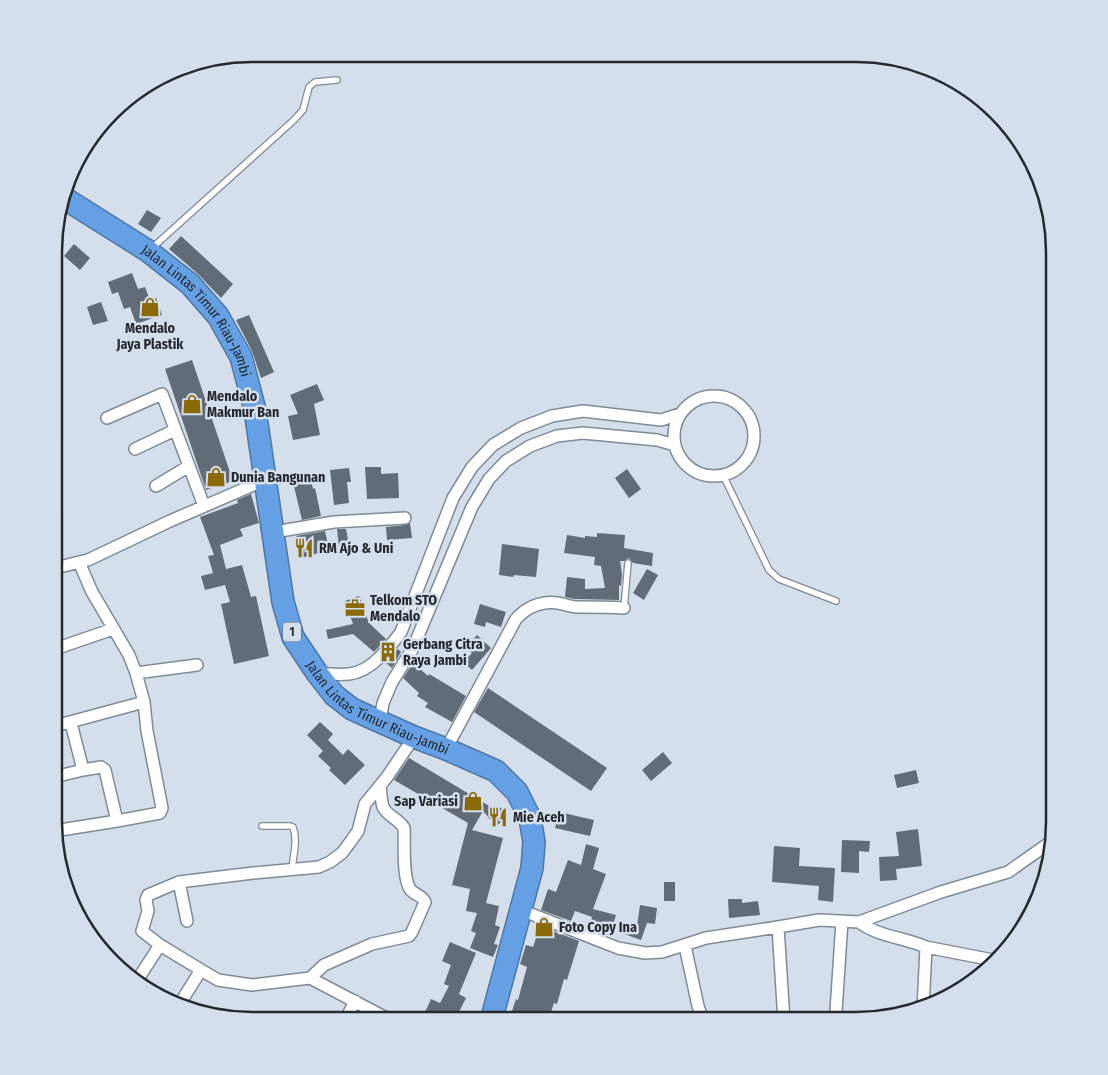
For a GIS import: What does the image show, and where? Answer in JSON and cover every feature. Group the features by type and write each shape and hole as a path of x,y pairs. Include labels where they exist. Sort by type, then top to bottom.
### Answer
{"highway":[{"name":"Jalan Lintas Timur Riau-Jambi","path":"70,201 148,251 190,284 218,316 241,357 256,410 283,602 293,637 317,674 334,694 352,709 414,738 446,749 496,771 518,792 530,818 534,842 532,868 494,1012"}],"street":[{"path":"107,418 160,393 164,397 204,506"},
{"path":"721,396 736,402 747,413 754,427 754,443 748,458 738,469 723,476 708,476 693,470 681,459 675,445 674,429 680,414 691,403 705,397 721,396"},
{"path":"317,674 351,674 364,668 387,651 401,632 454,498 472,467 493,445 521,428 552,416 583,411 661,420 680,414"},
{"path":"135,449 175,430"},
{"path":"380,721 383,703 392,682 413,648 472,507 489,479 506,461 530,446 557,436 583,433 648,439 675,445"},
{"path":"156,486 189,466"},
{"path":"62,566 88,560 204,506 267,480"},
{"path":"274,532 334,522 405,518"},
{"path":"63,830 156,815 160,814 162,808 147,731 144,702 136,673 129,654 92,592 79,562"},
{"path":"446,749 516,619 525,609 537,604 555,603 575,607 624,608"},
{"path":"62,647 114,629"},
{"path":"136,673 197,665"},
{"path":"62,725 144,702"},
{"path":"71,723 83,770"},
{"path":"375,1012 310,978 252,985 218,980 142,931 148,911 146,897 179,882 319,868 342,853 358,831 365,804 414,738"},
{"path":"62,775 101,767 105,770 117,821"},
{"path":"310,978 324,965 372,944 409,936 420,918 425,902 423,898 409,888 406,874 404,828 401,822 383,808 380,786"},
{"path":"522,910 618,948 645,953 662,952 706,938 819,920 859,922 941,892 1008,872 1044,847"},
{"path":"179,882 187,922"},
{"path":"836,1011 842,921"},
{"path":"859,922 885,936 916,942 926,947 988,959"},
{"path":"778,927 783,1012"},
{"path":"140,975 160,944"},
{"path":"685,946 700,1012"},
{"path":"924,999 926,947"},
{"path":"182,999 201,970"},
{"path":"350,1012 355,1001"}],"lane":[{"path":"148,251 294,120 303,110 309,87 315,82 337,80"},
{"path":"723,476 769,570 779,579 836,601"},
{"path":"624,608 628,563"},
{"path":"262,826 293,827 296,847 293,855 292,870"}],"building":[{"path":"147,210 161,218 151,232 138,224"},
{"path":"181,236 233,284 221,298 198,274 169,249"},
{"path":"74,244 90,258 80,270 64,256"},
{"path":"132,273 138,289 145,287 150,300 156,298 162,315 136,324 130,307 124,309 118,292 112,294 108,282"},
{"path":"101,302 108,321 93,325 87,307"},
{"path":"249,315 274,372 261,378 252,351 236,320"},
{"path":"192,360 233,481 206,490 165,369"},
{"path":"317,384 324,400 314,404 320,435 293,440 288,416 298,414 290,395"},
{"path":"365,467 381,467 381,474 398,473 399,498 367,499"},
{"path":"349,468 351,482 347,482 349,503 334,505 330,470"},
{"path":"627,469 641,489 629,498 615,478"},
{"path":"310,474 321,516 302,520 292,478"},
{"path":"251,494 259,523 240,529 243,536 220,545 226,569 242,565 251,597 256,596 269,656 234,664 221,604 230,602 225,585 205,590 201,576 213,573 208,556 214,555 200,517 238,503 237,500"},
{"path":"410,523 412,538 387,540 386,527"},
{"path":"337,529 346,529 349,545 339,547"},
{"path":"325,531 329,550 301,558 296,536"},
{"path":"597,533 625,535 624,548 653,553 652,566 633,563 629,558 620,561 622,574 621,586 619,585 619,600 565,597 567,577 585,579 585,589 605,588 601,566 594,565 595,557 564,553 567,535 585,538 585,536 597,537"},
{"path":"502,544 539,549 536,577 499,575"},
{"path":"647,569 658,575 644,600 633,593"},
{"path":"359,596 369,623 386,639 374,652 353,634 328,639 326,630 353,624 345,601"},
{"path":"480,604 506,612 501,627 486,622 485,627 474,624"},
{"path":"477,635 491,648 472,670 463,662 472,653 466,648"},
{"path":"398,649 401,652 392,668 385,662"},
{"path":"413,663 428,676 429,674 466,696 452,722 425,707 428,703 417,696 419,693 403,678"},
{"path":"488,688 607,768 591,791 474,712"},
{"path":"320,722 333,734 328,740 343,755 348,749 365,765 345,785 318,756 323,751 307,735"},
{"path":"663,752 672,763 651,781 642,770"},
{"path":"409,758 496,810 500,807 508,816 496,826 483,811 472,830 503,838 486,903 499,906 495,925 500,927 494,944 498,945 493,957 470,948 476,933 471,931 477,913 466,911 470,889 452,885 468,823 394,780"},
{"path":"916,770 919,783 897,788 894,775"},
{"path":"559,812 594,820 590,836 555,828"},
{"path":"918,829 922,866 896,869 897,880 880,881 879,857 899,856 896,832"},
{"path":"842,840 870,841 869,852 859,851 859,873 841,872"},
{"path":"586,844 599,848 593,869 606,874 593,909 616,915 613,925 607,924 605,931 590,927 592,917 575,911 571,921 541,910 548,889 556,892 568,860 581,865"},
{"path":"774,846 800,848 799,866 835,868 833,902 818,900 819,886 772,882"},
{"path":"664,882 675,882 675,901 664,901"},
{"path":"728,899 742,899 742,903 758,901 760,915 729,918"},
{"path":"640,905 657,908 655,924 647,923 641,940 624,934 628,923 637,926"},
{"path":"540,926 579,941 567,980 564,979 557,1004 554,1003 551,1012 512,1012 516,999 518,1000 527,967 520,964 526,945 533,947"},
{"path":"450,942 476,953 459,994 466,998 459,1012 425,1012 431,999 440,1003 449,986 444,984 451,965 442,961"}],"place":[{"name":"Mendalo Jaya Plastik","path":"150,307"},
{"name":"Mendalo Makmur Ban","path":"192,404"},
{"name":"Dunia Bangunan","path":"216,477"},
{"name":"RM Ajo & Uni","path":"304,548"},
{"name":"Telkom STO Mendalo","path":"355,608"},
{"name":"Gerbang Citra Raya Jambi","path":"388,652"},
{"name":"Sap Variasi","path":"473,801"},
{"name":"Mie Aceh","path":"498,817"},
{"name":"Foto Copy Ina","path":"544,927"}]}
